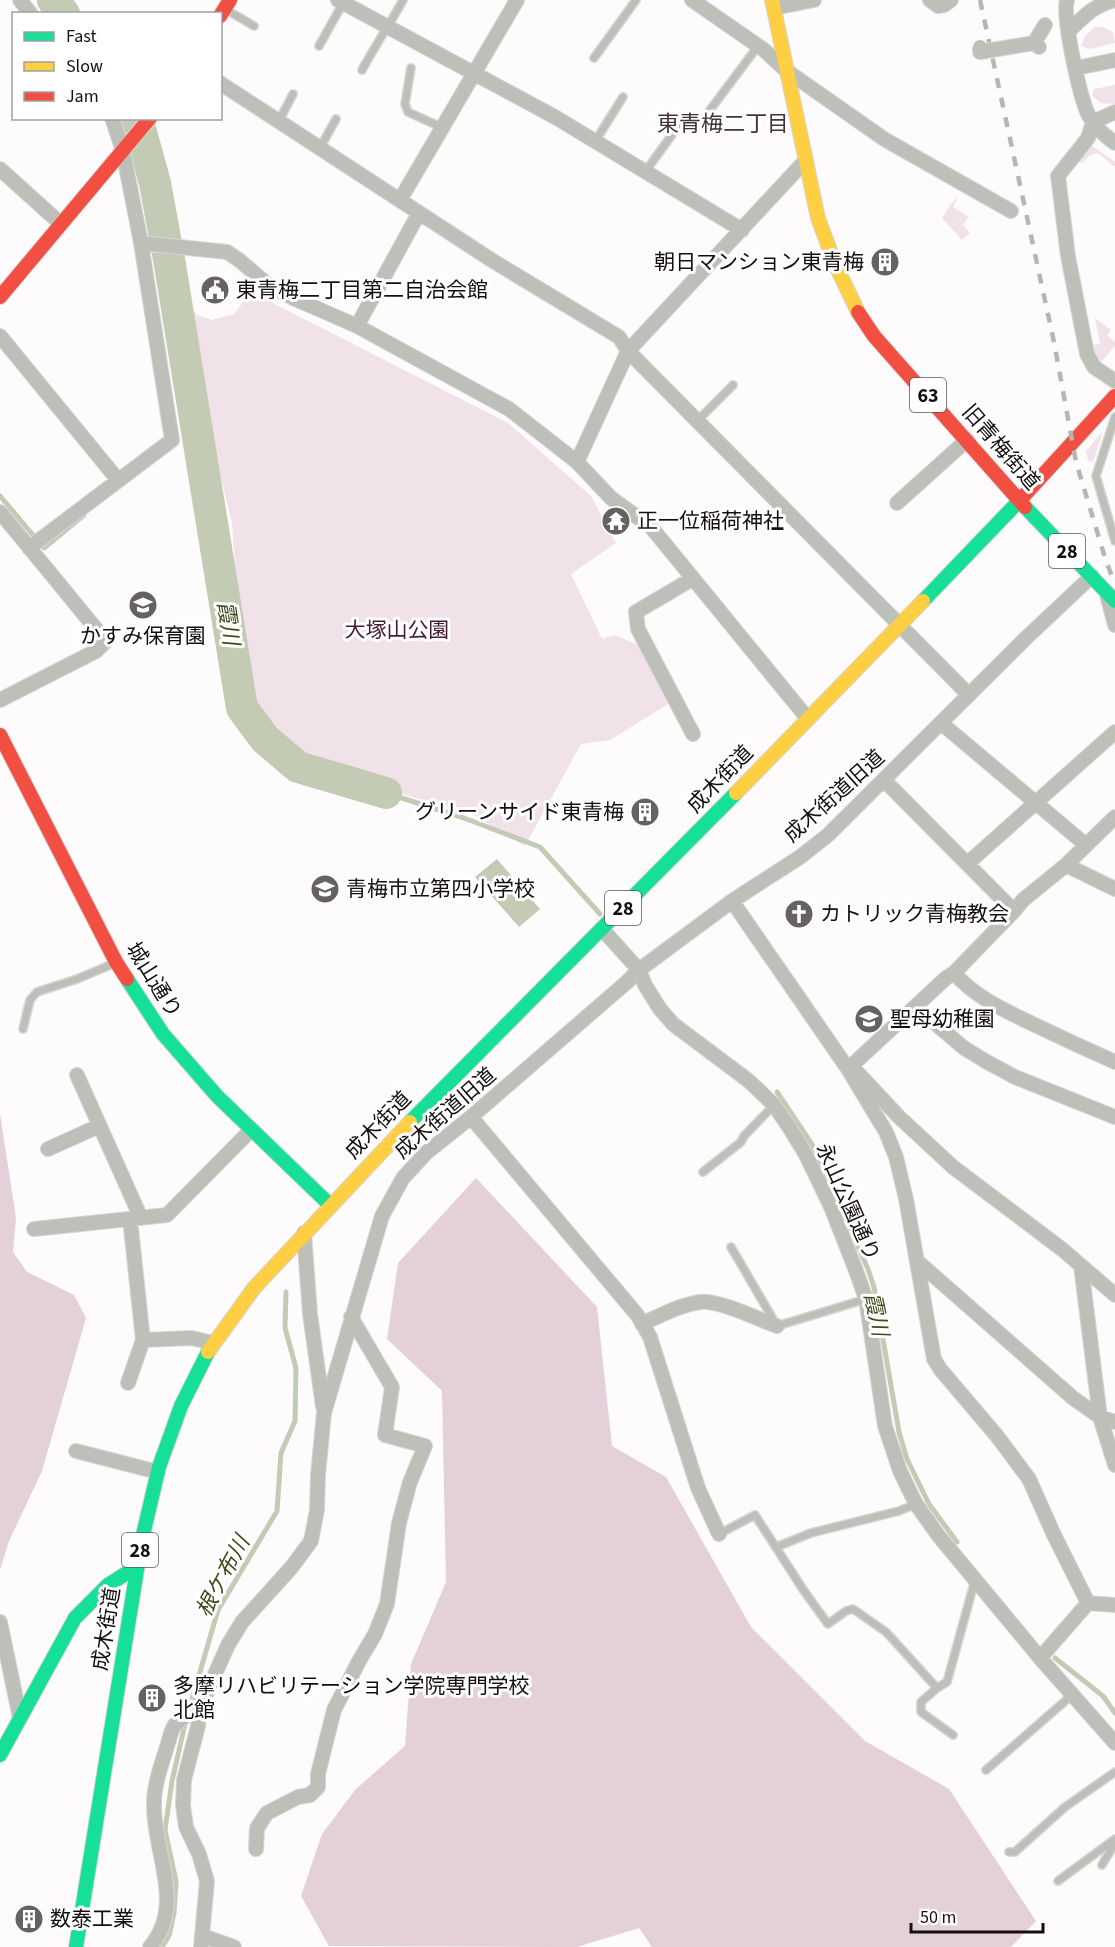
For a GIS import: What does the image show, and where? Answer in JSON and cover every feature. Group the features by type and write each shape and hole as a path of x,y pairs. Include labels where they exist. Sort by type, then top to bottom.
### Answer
{"main road":[{"name":"63","path":"773,4 805,161"},
{"path":"0,297 148,120"},
{"name":"旧青梅街道","path":"805,161 828,249 853,305 874,336 1020,500 1111,597"},
{"name":"成木街道","path":"76,1947 142,1539 158,1472 175,1419 213,1343 254,1288 330,1205 1020,500 1111,414 1115,396"},
{"name":"城山通り","path":"0,735 116,962 163,1034 190,1068 330,1205"},
{"path":"0,1755 75,1618 108,1585 138,1566"}],"street":[{"path":"20,0 29,12"},
{"path":"400,200 517,0"},
{"path":"692,0 758,46 786,71 884,139 1011,211"},
{"path":"773,4 814,0"},
{"path":"930,0 938,6 945,5 951,0"},
{"path":"1067,0 1065,17 1084,105 1093,122 1115,143"},
{"path":"1068,32 1100,4 1115,0"},
{"path":"340,1 596,140 677,193 742,230"},
{"path":"980,47 980,52 1037,45 1045,25"},
{"path":"1076,68 1115,60"},
{"path":"222,84 418,213 619,337 628,351 969,695"},
{"path":"1093,122 1115,112"},
{"path":"30,548 172,440 145,244 126,147 113,120"},
{"path":"1093,122 1088,138 1058,176 1068,256 1087,354 1094,367 1115,381"},
{"path":"577,462 628,351 805,161"},
{"path":"0,169 61,224"},
{"path":"357,326 418,213"},
{"path":"145,244 227,252 266,283 357,326 509,410 577,462 611,498 651,527 808,719"},
{"path":"0,336 118,480"},
{"path":"897,503 967,440"},
{"path":"0,512 106,640 96,651 0,700"},
{"name":"成木街道旧道","path":"150,1947 162,1927 167,1905 167,1888 155,1825 154,1797 171,1732 207,1692 228,1645 243,1622 291,1569 311,1540 317,1510 324,1413 382,1216 403,1178 426,1154 471,1118 639,970 732,901 800,857 828,835 1092,576"},
{"path":"692,579 636,612 638,629 693,734"},
{"path":"1111,597 1115,625"},
{"path":"941,723 1086,845"},
{"path":"968,863 1115,732"},
{"path":"884,780 1014,911"},
{"path":"850,1068 954,973 1023,900 1066,865 1115,817"},
{"path":"1066,865 1115,889"},
{"path":"732,901 850,1068 886,1132 896,1157 906,1199 934,1359 998,1436 1029,1479 1088,1603"},
{"name":"永山公園通り","path":"602,929 639,970 660,1009 673,1024 749,1081 774,1105 809,1162 831,1207 866,1299 885,1426 900,1472 916,1504 975,1580 1115,1743"},
{"path":"954,973 965,986 978,995 1115,1062"},
{"path":"916,1007 964,1048 987,1062 1015,1077 1115,1117"},
{"path":"850,1068 898,1117 953,1167 1115,1295"},
{"path":"77,1075 136,1219 143,1340 128,1383"},
{"path":"471,1118 589,1256 650,1337 698,1488 719,1534"},
{"path":"48,1149 99,1126"},
{"path":"34,1229 167,1215 251,1130"},
{"path":"304,1233 310,1314 324,1413"},
{"path":"917,1261 1073,1398 1100,1417 1115,1422"},
{"path":"1081,1266 1100,1417 1115,1465"},
{"path":"642,1324 674,1309 702,1302 733,1308 777,1326"},
{"path":"256,1849 257,1828 267,1813 298,1797 310,1795 318,1787 318,1774 334,1710 375,1634 387,1604 399,1523 410,1482 425,1446 384,1436 393,1387 351,1317"},
{"path":"143,1340 192,1338 213,1343"},
{"path":"76,1451 158,1472"},
{"path":"1088,1603 1115,1605"},
{"path":"1040,1658 1088,1603"},
{"path":"0,1622 20,1718"},
{"path":"200,1702 198,1726 184,1780 183,1805 186,1827 199,1854 207,1881 202,1942 234,1947"}],"lane":[{"path":"362,70 403,0"},
{"path":"594,58 636,0"},
{"path":"319,46 340,1"},
{"path":"225,8 254,26"},
{"path":"701,122 758,46"},
{"path":"411,68 405,104 408,112 443,128"},
{"path":"279,121 293,94"},
{"path":"596,140 623,97"},
{"path":"320,148 336,119"},
{"path":"645,172 682,122"},
{"path":"697,421 733,385"},
{"path":"1111,414 1096,476 1115,542"},
{"path":"23,1029 30,1000 37,992 77,979 116,962"},
{"path":"703,1172 741,1142 774,1105"},
{"path":"731,1247 777,1326 866,1299"},
{"path":"776,1547 811,1533 899,1511 916,1504"},
{"path":"719,1534 755,1515 828,1624 846,1611 853,1609 886,1632 937,1688"},
{"path":"953,1735 921,1712 921,1702 947,1682 975,1580"},
{"path":"986,1770 1072,1695"},
{"path":"1009,1852 1015,1852 1065,1807 1115,1772"},
{"path":"1102,1865 1115,1841"},
{"path":"1058,1881 1115,1841"}],"green space":[{"path":"1095,27 1103,27 1113,32 1115,43 1090,49 1081,46 1085,36"},
{"path":"1115,85 1115,104 1101,103 1092,96 1094,89"},
{"path":"1091,145 1115,162 1115,167 1098,153 1090,155 1082,163 1078,160"},
{"path":"959,195 953,207 969,217 963,225 970,233 962,240 942,218"},
{"name":"大塚山公園","path":"251,292 508,423 591,496 616,543 571,574 602,639 614,635 642,646 668,704 610,740 581,744 525,846 468,812 290,764 265,739 245,706 232,523 178,303 187,301 197,315 212,320 234,314"},
{"path":"1095,318 1111,330 1107,335 1115,342 1115,346 1101,362 1095,354 1093,345 1100,344"},
{"path":"1103,431 1093,462 1088,460 1086,451"}],"shaded area":[{"path":"497,859 540,909 519,927 475,877"},
{"path":"0,1114 16,1218 13,1252 27,1272 74,1295 86,1318 42,1471 9,1541 0,1570"},
{"path":"476,1178 597,1307 612,1446 666,1477 751,1627 865,1741 949,1789 1036,1921 1011,1947 652,1947 639,1928 577,1947 329,1946 301,1896 322,1834 356,1789 405,1746 411,1664 446,1582 442,1391 387,1339 398,1263"}],"waterway":[{"name":"霞川","path":"53,0 62,12"},
{"name":"霞川","path":"138,120 155,183 170,265 242,708 265,739 298,767 386,793"},
{"path":"0,496 44,548 84,515"},
{"name":"霞川","path":"386,793 464,818 540,847 600,914"},
{"name":"霞川","path":"777,1092 813,1146 868,1269 874,1287 899,1432 907,1459 929,1504 957,1542"},
{"name":"根ケ布川","path":"190,1706 218,1610 277,1511 281,1453 295,1421 296,1368 285,1328 286,1292"},
{"name":"霞川","path":"1055,1658 1103,1696 1115,1713"},
{"name":"根ケ布川","path":"162,1947 169,1936 174,1913 176,1881 165,1830 172,1781 186,1720"}],"railway":[{"path":"980,0 1054,342 1076,462 1115,584"}],"traffic: fast":[{"path":"923,601 1020,500"},
{"path":"1025,507 1115,601"},
{"path":"410,1122 736,793"},
{"path":"127,979 163,1034 217,1096 330,1205"},
{"path":"76,1947 142,1539 159,1467 181,1406 208,1352"},
{"path":"0,1755 75,1618 108,1585 138,1566"}],"traffic: slow":[{"path":"772,0 818,218 835,264 858,312"},
{"path":"736,793 923,601"},
{"path":"208,1352 254,1288 410,1122"}],"traffic: jam":[{"path":"222,13 230,0"},
{"path":"0,297 148,120"},
{"path":"858,312 874,336 1025,507"},
{"path":"1020,500 1115,396"},
{"path":"0,735 116,962 127,979"}],"place":[{"name":"朝日マンション東青梅","path":"885,262"},
{"name":"東青梅二丁目第二自治会館","path":"215,290"},
{"name":"正一位稲荷神社","path":"616,521"},
{"name":"かすみ保育園","path":"143,605"},
{"name":"グリーンサイド東青梅","path":"645,812"},
{"name":"青梅市立第四小学校","path":"325,889"},
{"name":"カトリック青梅教会","path":"799,914"},
{"name":"聖母幼稚園","path":"869,1019"},
{"name":"多摩リハビリテーション学院専門学校 北館","path":"152,1698"},
{"name":"数泰工業","path":"29,1919"}],"district":[{"name":"東青梅二丁目","path":"723,123"}]}
